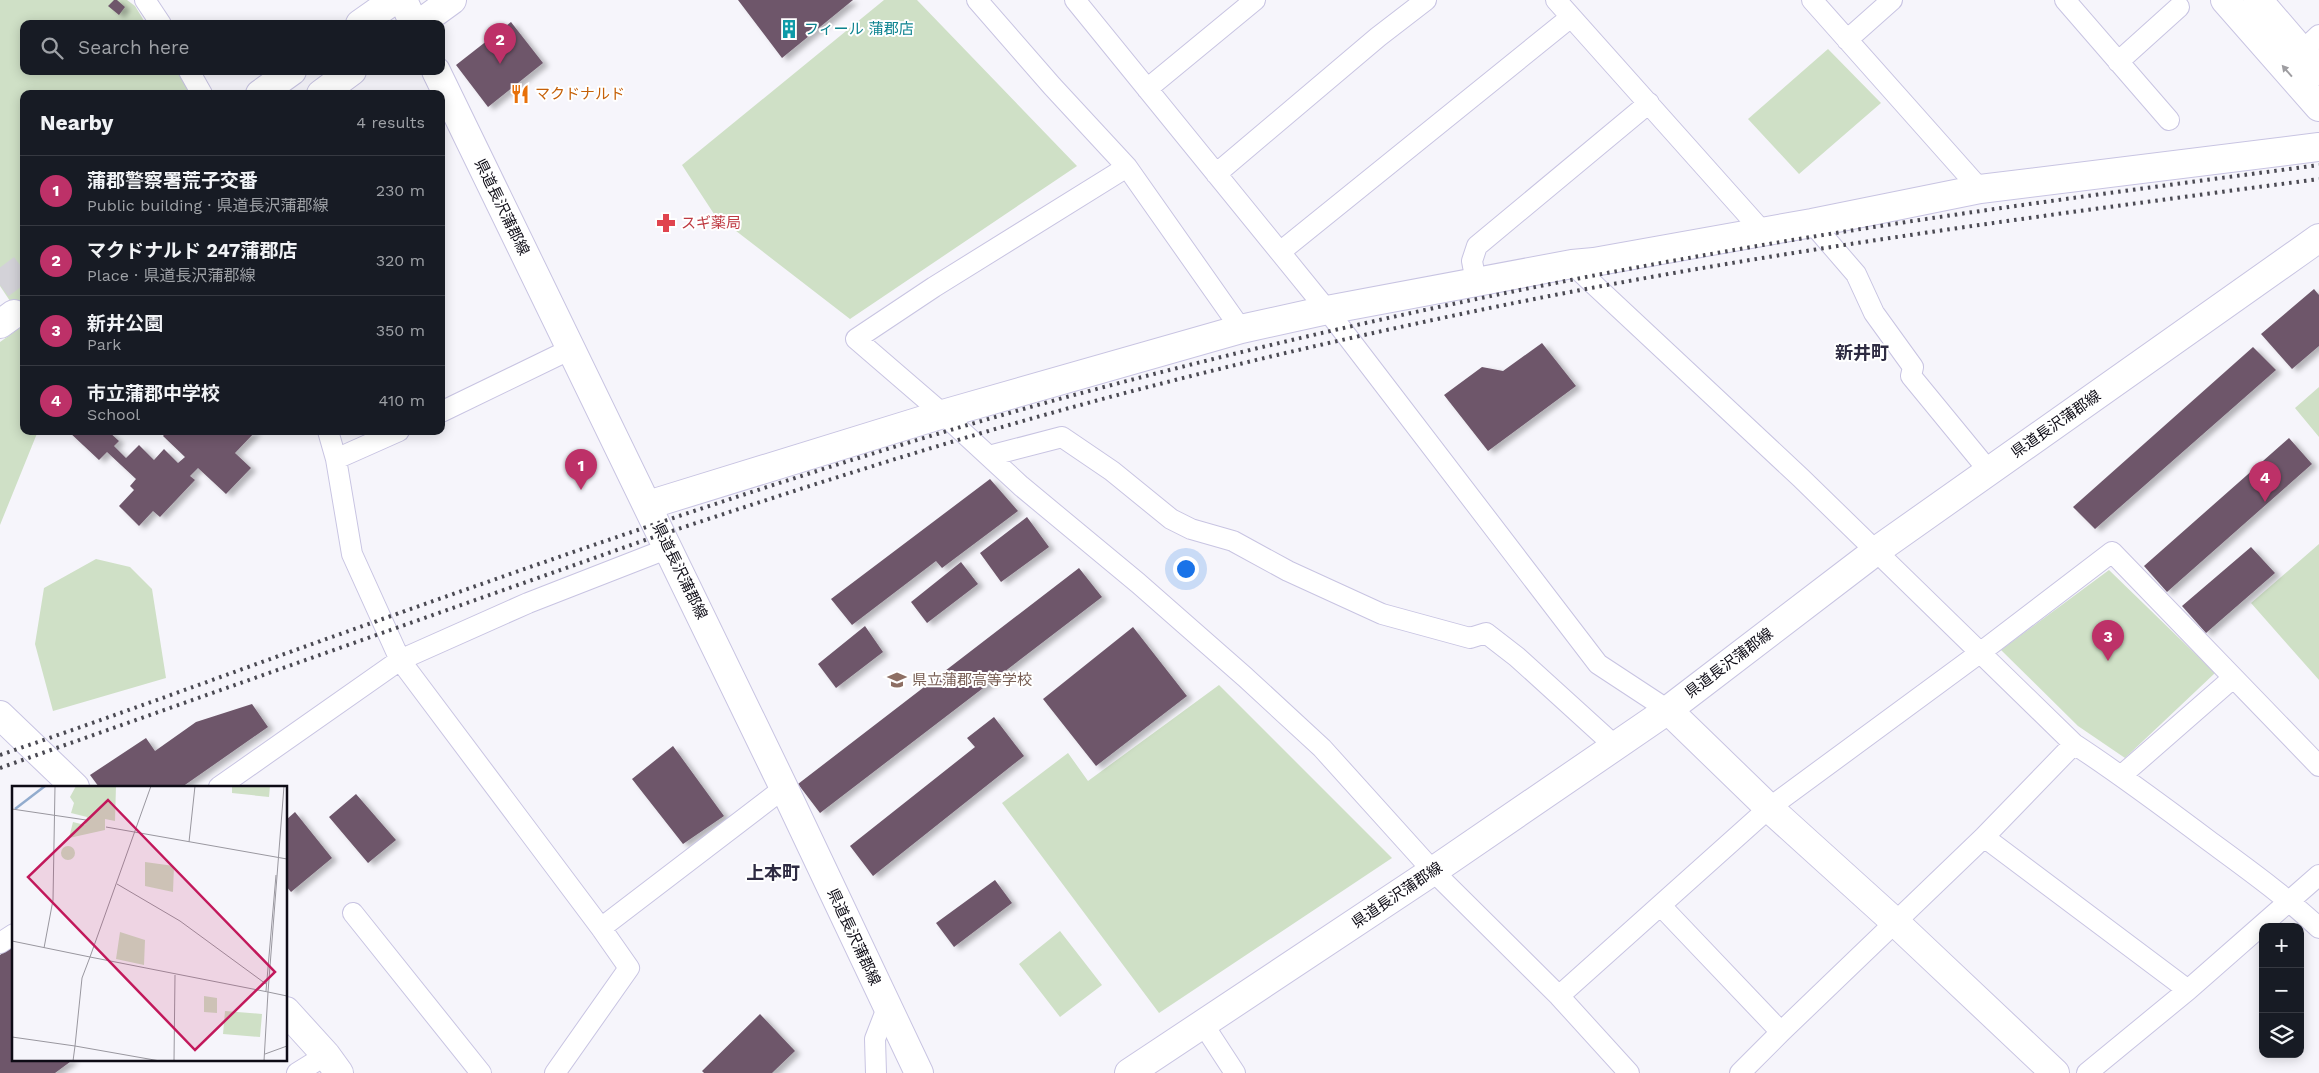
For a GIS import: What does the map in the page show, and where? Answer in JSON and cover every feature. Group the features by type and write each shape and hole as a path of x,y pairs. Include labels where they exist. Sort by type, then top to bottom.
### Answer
{"main road":[{"path":"366,20 394,0"},
{"path":"404,0 412,20"},
{"path":"424,20 452,0"},
{"path":"2225,0 2319,108"},
{"path":"2258,0 2313,52"},
{"path":"266,90 286,75"},
{"path":"326,90 346,75"},
{"name":"県道長沢蒲郡線","path":"438,75 669,548 919,1073"},
{"path":"648,505 942,414 1241,330 1327,310 1572,264 1594,262 1812,223 1980,189 2319,147"},
{"name":"県道長沢蒲郡線","path":"1129,1073 1433,871 1668,710 1876,551 2319,238"},
{"path":"1668,710 1769,808 1895,922 2055,1073"},
{"path":"0,715 74,786"},
{"path":"288,1013 333,1064"}],"street":[{"path":"145,0 158,20"},
{"path":"976,0 1127,167 1241,330"},
{"path":"1075,0 1327,310 1598,664 1668,710"},
{"path":"1147,89 1255,0"},
{"path":"1216,174 1378,37 1426,0"},
{"path":"1556,0 1763,232"},
{"path":"1812,0 1980,189"},
{"path":"1847,40 1892,0"},
{"path":"2065,0 2169,120"},
{"path":"2118,62 2179,7"},
{"path":"1280,252 1570,16"},
{"path":"191,75 200,90"},
{"path":"1476,282 1472,262 1477,246 1649,103"},
{"path":"1127,167 934,287 856,339 1021,486 1138,583 1315,742 1433,871 1559,996 1629,1073"},
{"path":"1812,223 1856,274 1874,313 1913,367 1911,376 1989,471"},
{"path":"1572,264 1794,471 2074,744 2122,775 2291,901 2319,928"},
{"path":"445,410 571,349"},
{"path":"329,435 336,459 352,554 400,660 629,968 557,1072"},
{"path":"336,459 390,435"},
{"path":"989,456 1062,437 1112,471 1171,519 1191,529 1233,541 1288,571 1382,614 1470,638 1486,633 1517,656 1615,746"},
{"path":"220,786 400,660 528,603 669,548"},
{"path":"1559,996 1769,808 1981,652 2112,552 2319,766"},
{"path":"2122,775 2233,678"},
{"path":"1740,1073 1780,1032 1984,837 2074,744"},
{"path":"601,928 784,788"},
{"path":"1984,837 2188,990"},
{"path":"2087,1073 2188,990 2319,875"},
{"path":"1661,906 1780,1032"},
{"path":"353,912 481,1073"},
{"path":"0,943 12,935"},
{"path":"876,1073 875,1040 887,1008"},
{"path":"1203,1024 1235,1073"},
{"path":"297,1073 333,1064"}],"green space":[{"path":"0,0 127,0 135,6 144,20 20,20 20,75 179,75 189,90 20,90 20,316 0,286"},
{"path":"884,0 917,0 1077,166 850,319 714,214 682,165"},
{"path":"1828,49 1881,103 1799,174 1748,119"},
{"path":"20,328 20,435 36,435 0,525 0,342"},
{"path":"2319,387 2319,437 2295,408"},
{"path":"2319,544 2319,680 2251,603"},
{"path":"96,559 130,567 152,589 166,678 53,711 35,644 44,588"},
{"path":"2109,570 2215,673 2125,758 2078,726 2001,650"},
{"path":"1219,685 1392,858 1159,1013 1002,803 1068,753 1088,781"},
{"path":"1060,931 1102,985 1060,1017 1019,964"}],"building":[{"path":"114,0 117,0 125,7 119,15 108,6"},
{"name":"フィール 蒲郡店","path":"738,0 853,0 782,58"},
{"path":"511,22 543,63 488,107 456,65"},
{"path":"2314,289 2319,295 2319,346 2292,369 2261,334"},
{"path":"1542,343 1576,386 1488,451 1444,395 1482,367 1503,371"},
{"path":"2253,347 2276,370 2095,529 2073,507"},
{"path":"72,435 112,435 119,441 114,446 126,458 139,445 154,460 164,449 178,463 185,457 164,435 252,435 235,453 251,468 226,494 198,468 190,476 195,480 160,517 153,511 139,526 119,506 134,490 130,486 136,479 107,452 99,460"},
{"path":"2289,438 2312,464 2167,592 2144,566"},
{"path":"990,479 1018,511 942,568 936,561 852,625 831,599"},
{"path":"1027,517 1049,547 1001,582 980,553"},
{"path":"2251,547 2275,573 2206,633 2182,606"},
{"path":"961,562 978,584 927,623 911,602"},
{"path":"1079,568 1102,597 820,813 798,784"},
{"path":"865,626 883,652 836,688 818,664"},
{"path":"1133,627 1187,696 1096,766 1043,699"},
{"path":"252,704 268,727 183,786 98,786 90,775 146,738 155,751 196,722"},
{"path":"994,717 1024,756 873,876 850,846 975,747 967,738"},
{"path":"673,746 724,816 683,844 632,779"},
{"path":"356,794 396,840 368,863 329,817"},
{"path":"295,812 332,858 291,892 288,888 288,818"},
{"path":"995,880 1012,903 954,947 936,923"},
{"path":"12,946 12,1060 73,1060 55,1073 0,1073 0,955"},
{"path":"760,1014 795,1051 772,1073 704,1073 702,1071"}],"tunnel":[{"path":"0,285 20,270"}],"railway":[{"path":"0,755 666,520 963,426 1146,376 1397,316 1649,265 1953,215 2319,165"},
{"path":"0,768 693,524 964,438 1177,379 1404,326 1674,273 1889,238 2319,179"}],"place":[{"name":"フィール 蒲郡店","path":"789,29"},
{"name":"マクドナルド 247蒲郡店","path":"500,64"},
{"name":"マクドナルド","path":"520,94"},
{"name":"スギ薬局","path":"666,223"},
{"name":"蒲郡警察署荒子交番","path":"581,490"},
{"name":"市立蒲郡中学校","path":"2265,502"},
{"name":"新井公園","path":"2108,661"},
{"name":"県立蒲郡高等学校","path":"897,680"}],"district":[{"name":"新井町","path":"1862,352"},
{"name":"上本町","path":"773,872"}]}
